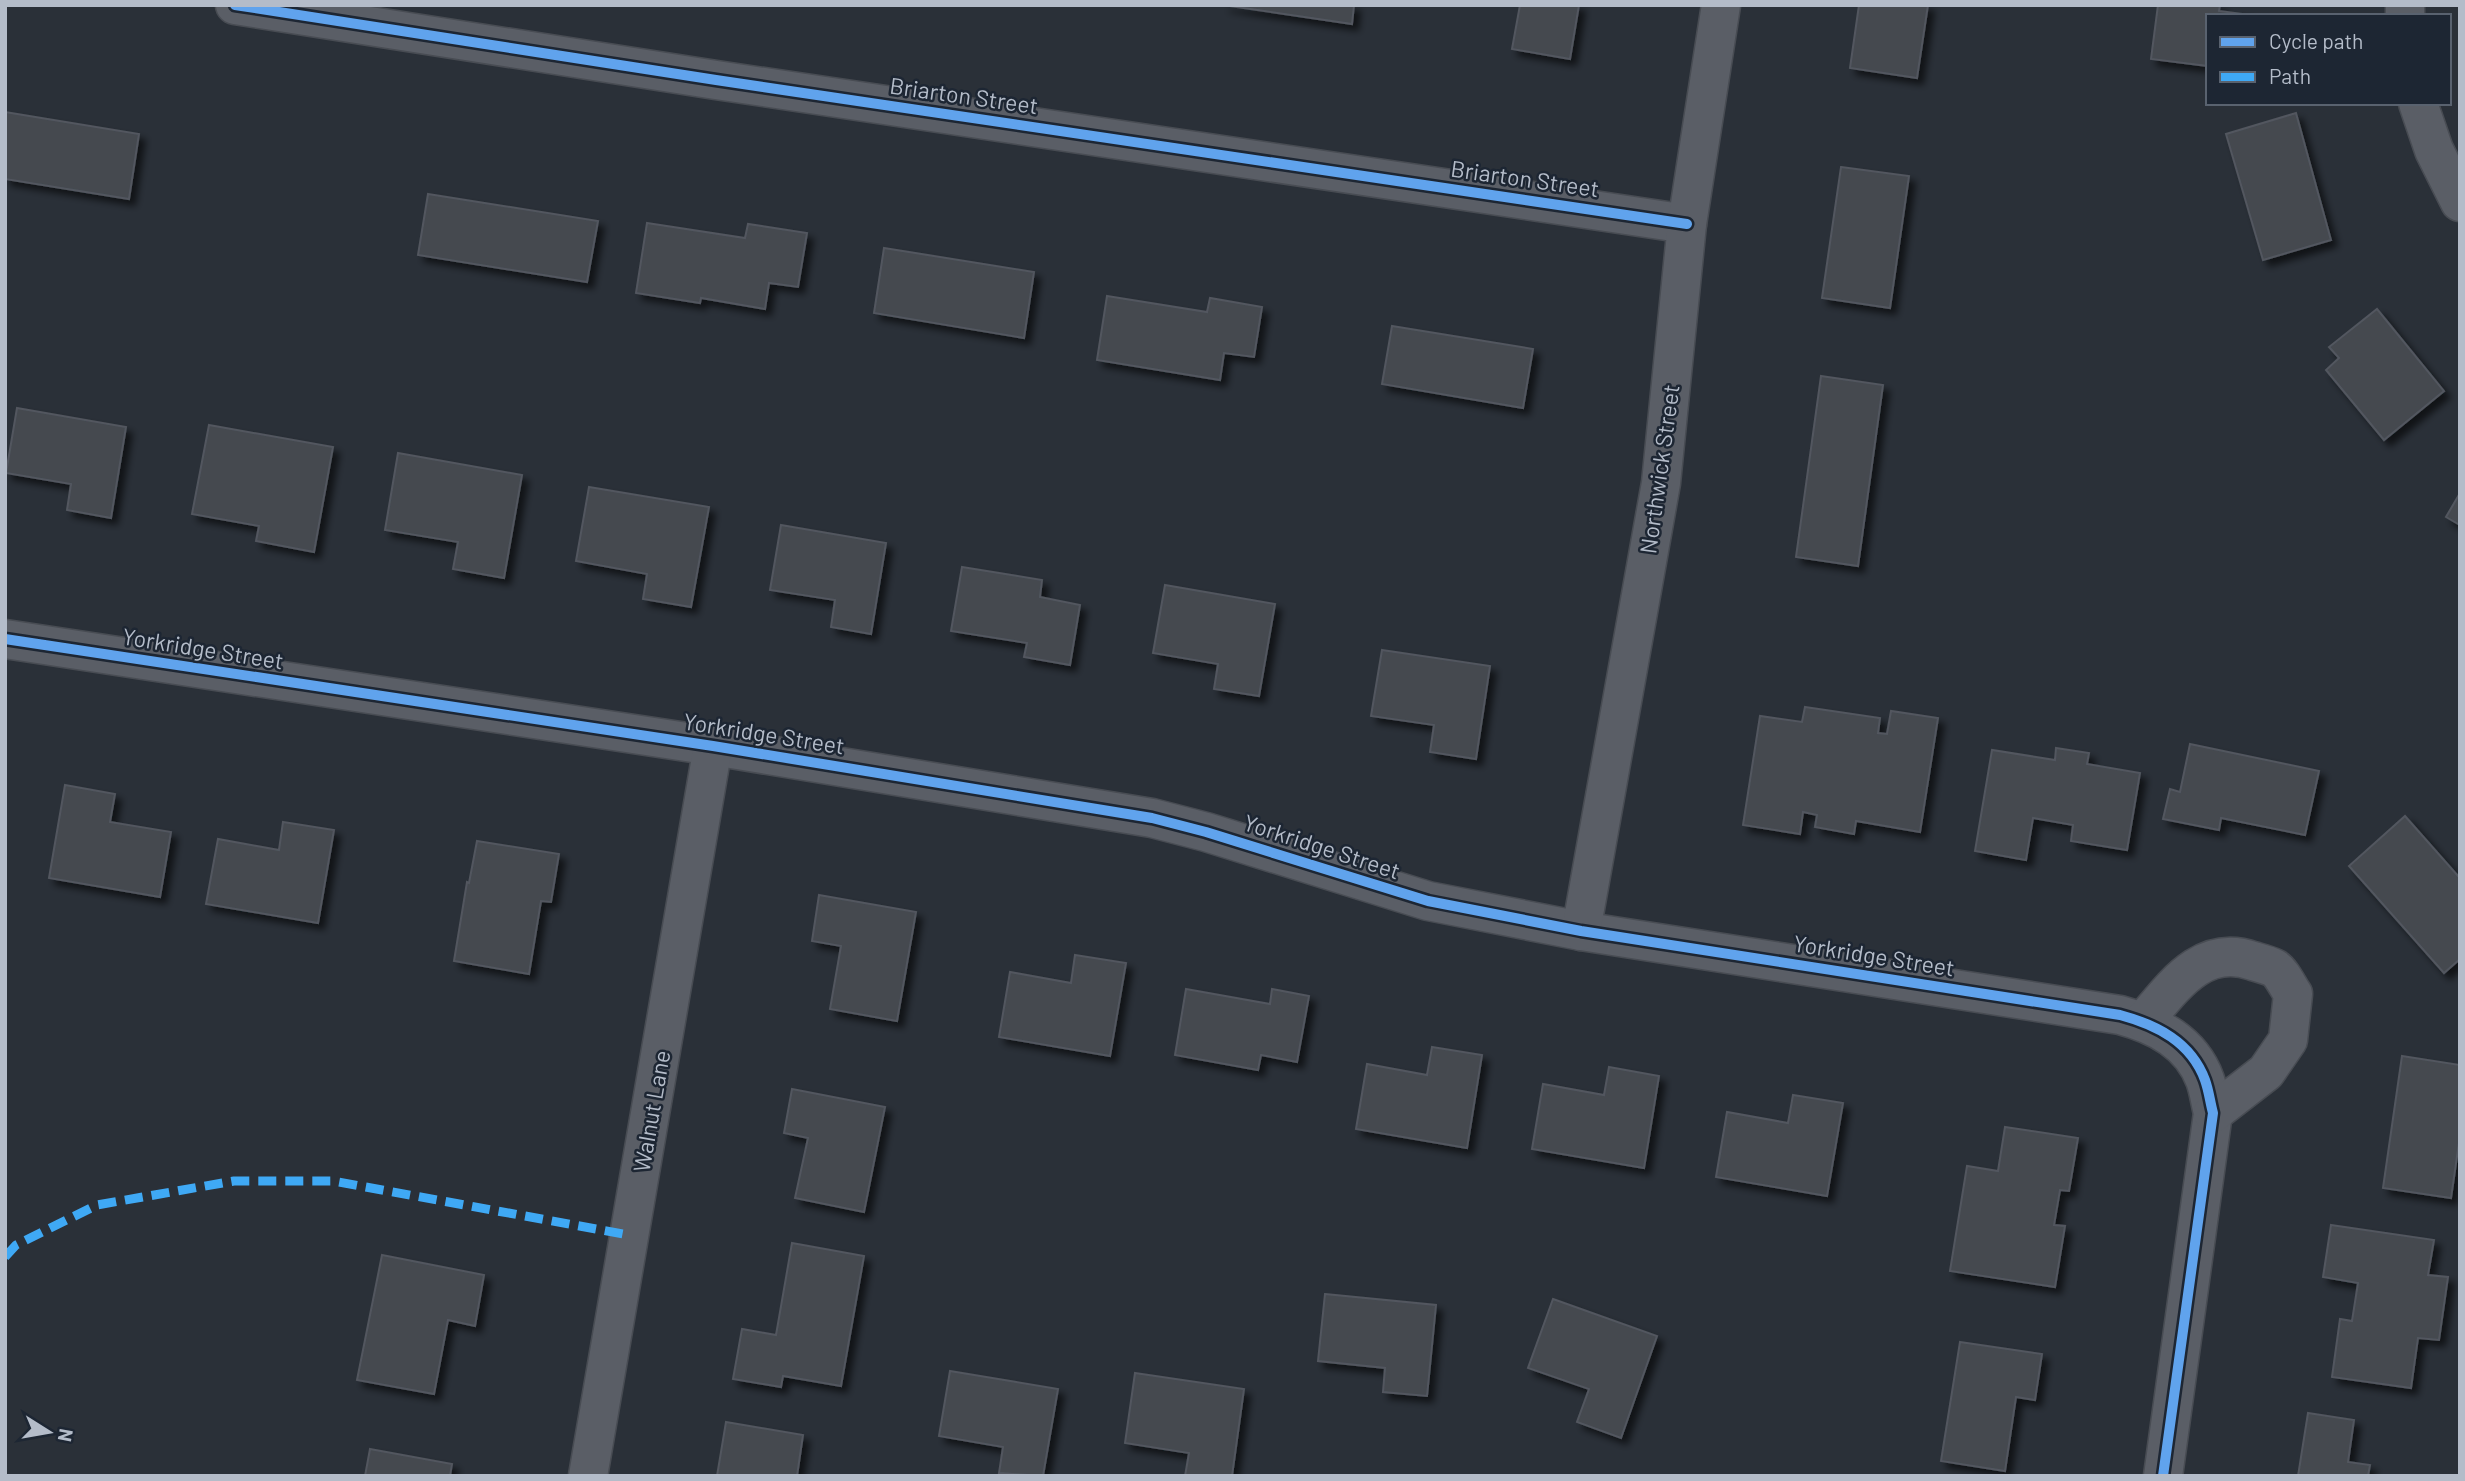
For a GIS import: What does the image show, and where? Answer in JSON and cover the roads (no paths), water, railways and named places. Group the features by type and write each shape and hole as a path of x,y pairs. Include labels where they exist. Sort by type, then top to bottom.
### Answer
{"street":[{"name":"Briarton Street","path":"235,5 743,84 1687,224"},
{"name":"Northwick Street","path":"1581,931 1661,483 1687,224 1721,5"},
{"path":"2419,105 2434,150 2460,202"},
{"name":"Yorkridge Street","path":"5,639 713,746 1152,818 1206,832 1394,892 1581,931 2120,1015 2144,1021 2171,1034 2189,1053 2205,1079 2213,1113 2163,1476"},
{"name":"Walnut Lane","path":"588,1476 713,746"},
{"path":"2144,1021 2176,983 2202,963 2216,957 2243,958 2276,969 2293,994 2288,1040 2266,1072 2213,1113"}]}
